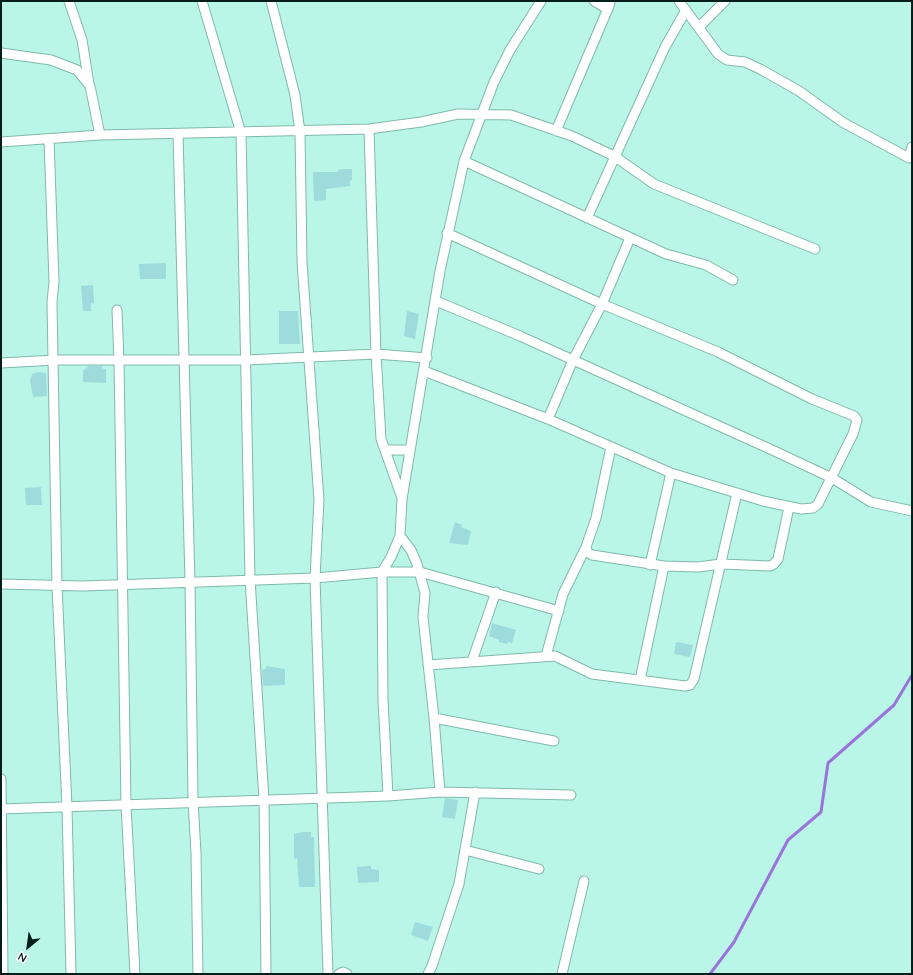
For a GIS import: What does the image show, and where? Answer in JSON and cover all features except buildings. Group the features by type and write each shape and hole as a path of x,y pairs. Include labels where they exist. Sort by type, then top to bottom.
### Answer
{"street":[{"path":"69,1 82,40 100,135"},
{"path":"202,1 240,133 250,580 264,800 266,974"},
{"path":"271,1 295,95 300,132 302,262 319,500 316,578 324,798 328,974"},
{"path":"388,796 384,700 382,572 391,558 400,536 402,499 447,233 464,162 494,82 510,50 541,1"},
{"path":"594,1 604,8 610,3"},
{"path":"679,1 718,54 727,60 745,62 760,69 799,91 844,123 909,158 912,148"},
{"path":"698,27 725,1"},
{"path":"556,131 610,3"},
{"path":"587,218 665,47 686,10"},
{"path":"1,53 51,60 77,70 90,86"},
{"path":"1,142 100,135 300,132 369,129 421,122 458,114 511,115 556,131 614,156 654,184 815,249"},
{"path":"369,129 376,354 381,439 402,499"},
{"path":"178,134 190,582 193,801 196,853 198,974"},
{"path":"49,139 55,360 57,586 67,807 71,974"},
{"path":"464,162 666,254 706,265 733,280"},
{"path":"424,371 548,419 670,473 737,493 802,509 814,508 818,504 853,434 856,418 812,399 718,352 602,304 447,233"},
{"path":"548,419 574,360 602,304 630,238"},
{"path":"436,301 574,360 832,478 872,502 912,511"},
{"path":"116,310 119,361 126,805 135,974"},
{"path":"1,363 55,360 246,360 376,354 427,358"},
{"path":"546,656 563,594 586,547 596,518 611,447"},
{"path":"386,450 410,450"},
{"path":"650,565 670,473"},
{"path":"428,665 555,656 592,674 685,686 690,684 694,680 737,493"},
{"path":"586,547 587,552 592,555 650,565 698,567 721,564 770,566 778,559 789,507"},
{"path":"400,536 411,550 420,572 424,593 423,617 440,792"},
{"path":"640,680 664,566"},
{"path":"1,584 57,586 123,585 316,578 382,572 420,572 496,592 559,611"},
{"path":"472,661 496,592"},
{"path":"434,718 554,741"},
{"path":"1,779 3,974"},
{"path":"2,809 193,801 388,796 440,792 571,795"},
{"path":"428,974 457,891 475,792"},
{"path":"465,850 539,869"},
{"path":"562,974 584,881"},
{"path":"339,974 343,972 347,974"}],"waterway":[{"path":"710,974 734,942 788,840 821,812 828,763 894,705 912,675"}]}
